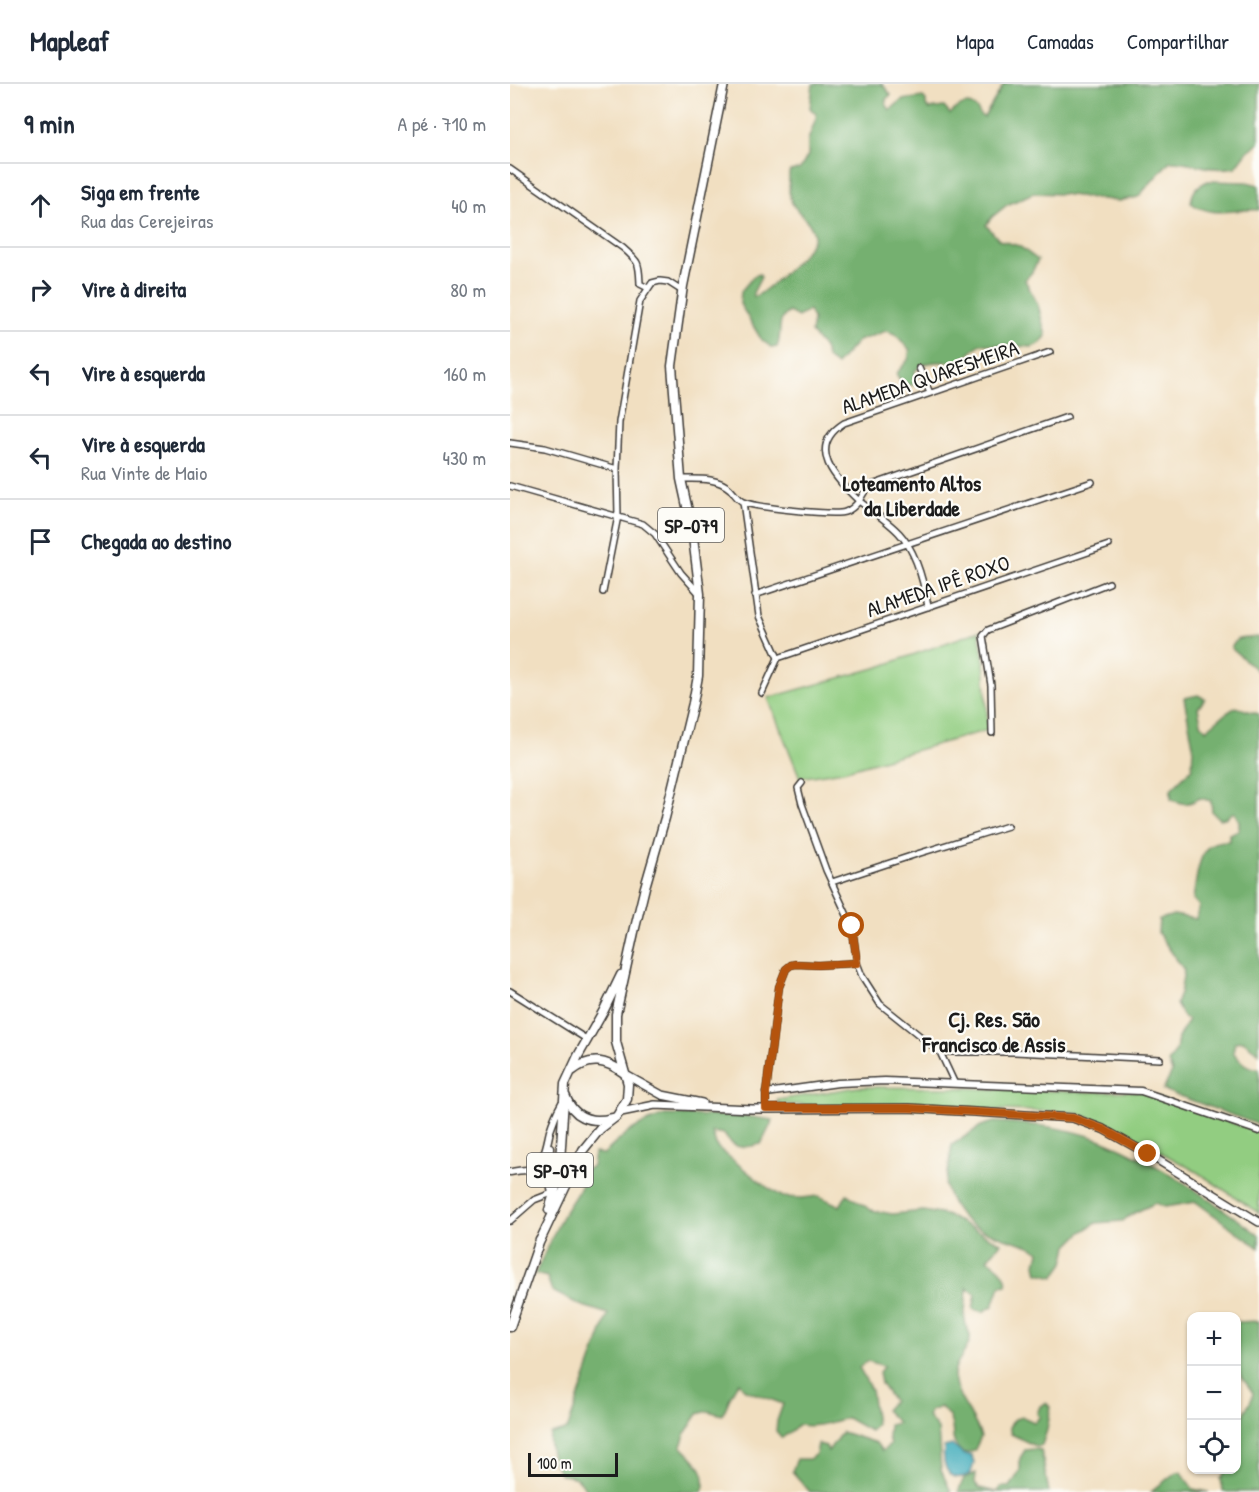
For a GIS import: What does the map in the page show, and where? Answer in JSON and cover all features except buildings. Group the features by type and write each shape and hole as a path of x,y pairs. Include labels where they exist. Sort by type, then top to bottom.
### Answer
{"highway":[{"name":"SP-079","path":"538,1245 583,1150 600,1128 619,1114 626,1103 629,1091 616,1042 616,1014 645,887 665,818 693,703 699,658 700,594 692,529 681,479 672,366 682,291 724,84"},
{"name":"SP-079","path":"510,1327 559,1177 562,1103 569,1073 604,1010 627,962"},
{"path":"569,1073 581,1064 598,1060 609,1063 625,1074"},
{"path":"564,1092 568,1104 580,1117 598,1120 619,1114"}],"main road":[{"path":"625,1074 662,1095 719,1107"},
{"path":"619,1114 655,1105 909,1108 1073,1118 1096,1125 1139,1149 1235,1205 1259,1222"}],"street":[{"path":"510,169 623,248 638,263 640,285 648,288"},
{"path":"603,592 618,516 617,470 620,423 640,301 652,283 660,281 668,282 682,291"},
{"name":"ALAMEDA QUARESMEIRA","path":"859,501 840,482 827,463 827,442 831,433 844,423 1050,352"},
{"path":"919,368 930,393"},
{"path":"681,479 704,478 717,482 728,487 743,502 783,510 844,513 854,507 872,485 1067,417"},
{"path":"510,443 545,448 617,470"},
{"path":"755,595 1092,482"},
{"path":"510,486 643,524 649,528 681,573 700,594"},
{"path":"859,501 900,534 907,544 924,585 928,608"},
{"path":"743,502 759,616 778,658 762,693"},
{"name":"ALAMEDA IPÊ ROXO","path":"778,658 1109,544"},
{"path":"992,733 991,685 983,636 985,633 1109,583"},
{"path":"802,783 798,788 802,804 832,882 852,926 857,963 871,993 880,1004 940,1052 954,1082"},
{"path":"832,882 1008,826"},
{"path":"766,1108 779,987 786,969 796,964 857,963"},
{"path":"510,991 588,1040"},
{"path":"940,1052 1015,1052 1160,1059"},
{"path":"766,1093 851,1082 954,1082 1141,1091 1259,1131"},
{"path":"531,1169 540,1163 545,1155 550,1132 562,1103"},
{"path":"510,1221 534,1200 552,1195 549,1175 550,1132"},
{"path":"510,1172 531,1169 549,1175"}],"green space":[{"path":"813,84 882,84 891,95 886,99 890,110 902,100 923,97 929,109 944,107 950,114 967,104 974,107 984,117 1004,84 1259,84 1259,143 1248,151 1236,167 1214,168 1170,161 1138,197 1119,201 1033,193 1007,205 986,225 999,240 1019,246 1038,260 1025,280 1038,305 1046,336 1041,343 1032,347 980,344 960,362 925,364 915,371 916,385 904,385 896,374 908,360 910,350 895,334 886,331 858,341 836,365 827,358 824,348 811,333 813,319 809,310 798,317 789,312 782,319 777,347 772,348 761,339 740,304 741,291 754,276 759,274 761,277 753,293 754,297 769,287 799,259 814,235 810,225 791,201 789,194 789,173 800,169 808,155 808,140 816,118 816,114 810,108"},
{"path":"1208,181 1247,182 1259,185 1259,210 1216,212 1199,208 1191,203 1193,195 1196,189"},
{"path":"979,631 984,661 988,730 843,771 800,778 768,698 879,667"},
{"path":"1259,637 1259,672 1231,648 1237,639"},
{"path":"1198,695 1205,699 1198,708 1201,723 1206,730 1236,707 1259,714 1259,1053 1243,1041 1235,1042 1233,1052 1247,1066 1259,1068 1259,1125 1163,1090 1172,1072 1168,1062 1176,1051 1178,1038 1188,1020 1183,1017 1176,1004 1184,970 1158,933 1159,919 1174,915 1196,919 1199,906 1193,899 1204,852 1214,843 1229,841 1229,834 1239,830 1239,821 1234,812 1219,819 1212,812 1211,801 1200,798 1186,803 1171,799 1171,789 1192,768 1193,745 1184,698"},
{"path":"858,1087 1140,1091 1259,1132 1259,1213 1197,1172 1113,1126 1073,1112 780,1104 777,1100"},
{"path":"665,1115 745,1116 773,1120 761,1144 749,1147 736,1146 724,1134 712,1132 717,1147 765,1186 783,1197 819,1196 840,1206 847,1194 871,1210 892,1214 923,1211 946,1215 1001,1243 987,1259 1003,1272 1007,1285 1000,1286 993,1306 983,1312 973,1309 976,1294 967,1288 965,1321 970,1339 954,1372 959,1393 981,1437 974,1451 964,1454 955,1444 952,1424 941,1407 930,1411 928,1417 938,1429 941,1470 951,1492 859,1492 857,1489 849,1489 844,1492 810,1492 792,1471 797,1459 809,1459 816,1454 818,1444 826,1446 828,1451 842,1432 876,1443 882,1451 890,1445 889,1425 898,1423 885,1410 893,1401 881,1384 879,1372 884,1366 868,1361 859,1367 871,1390 876,1424 870,1431 847,1418 818,1425 799,1425 782,1438 776,1431 783,1404 745,1390 739,1382 722,1415 708,1411 698,1414 686,1432 681,1446 702,1472 704,1485 702,1492 586,1492 577,1479 561,1475 551,1455 550,1434 567,1430 608,1314 580,1305 552,1291 547,1277 535,1274 561,1218 584,1182 584,1171 592,1166 594,1153 604,1154 632,1130"},
{"path":"994,1122 1063,1129 1102,1140 1123,1149 1203,1195 1259,1235 1259,1248 1196,1202 1165,1207 1155,1203 1123,1221 1096,1223 1082,1232 1068,1246 1064,1263 1054,1277 1038,1273 1036,1264 1039,1252 1027,1245 989,1233 970,1224 956,1209 945,1185 952,1145 981,1126"},
{"path":"1259,1321 1259,1492 1223,1492 1221,1479 1224,1474 1241,1474 1241,1421 1253,1393 1241,1376 1241,1322"},
{"path":"1046,1403 1051,1407 1042,1445 1037,1447 1011,1434 1009,1427 1015,1419 1023,1417 1034,1422 1040,1417 1037,1414 1040,1406"},
{"path":"1025,1450 1041,1450 1049,1492 996,1492 1001,1487 1010,1487 1020,1471 1020,1458"},
{"path":"1176,1472 1181,1472 1193,1489 1209,1492 1151,1492"},
{"path":"976,1473 975,1483 980,1488 996,1492 958,1492 964,1478"}],"water":[{"path":"952,1445 964,1455 971,1455 974,1463 971,1473 963,1477 952,1476 946,1467 944,1447"}],"district":[{"name":"Loteamento Altos da Liberdade","path":"912,496"},
{"name":"Cj. Res. São Francisco de Assis","path":"994,1032"}],"route":[{"path":"852,926 856,940 857,963 796,964 786,969 779,987 766,1108 909,1108 1073,1118 1089,1122 1148,1154"}]}
